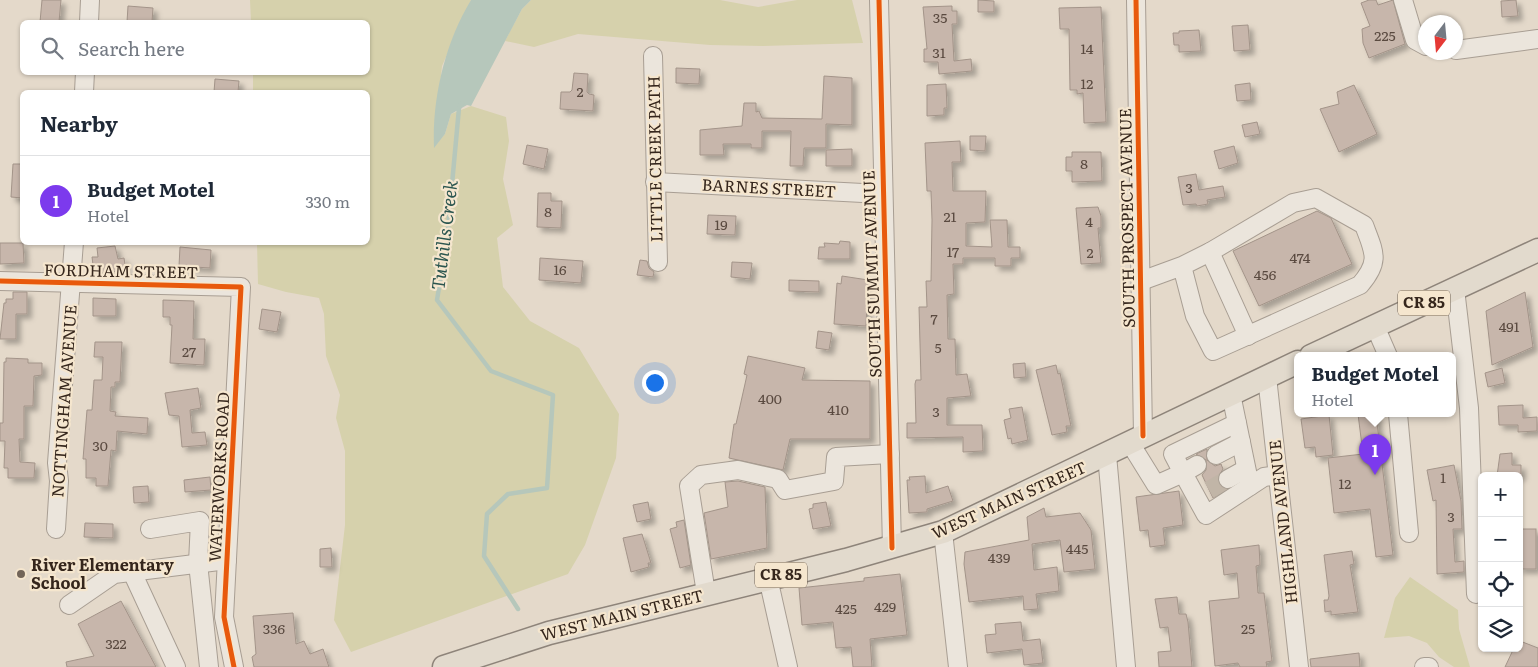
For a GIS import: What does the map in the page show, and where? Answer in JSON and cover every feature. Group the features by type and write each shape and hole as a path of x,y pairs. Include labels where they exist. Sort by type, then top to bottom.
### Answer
{"main road":[{"name":"CR 85","path":"1319,352 1538,250"},
{"name":"WEST MAIN STREET","path":"444,667 549,633 892,548 942,532 1107,455 1294,364"}],"street":[{"path":"89,20 90,0"},
{"name":"SOUTH SUMMIT AVENUE","path":"879,0 882,194 892,548"},
{"name":"SOUTH PROSPECT AVENUE","path":"1136,0 1141,281 1136,440"},
{"path":"1403,0 1415,40 1418,42"},
{"path":"1463,49 1538,39"},
{"name":"LITTLE CREEK PATH","path":"653,56 658,262"},
{"path":"84,90 85,75"},
{"name":"BARNES STREET","path":"655,182 882,194"},
{"path":"1141,281 1182,266 1210,252 1293,203 1316,198 1364,225 1374,253 1372,271 1360,285 1213,351 1195,316 1182,266"},
{"name":"NOTTINGHAM AVENUE","path":"56,529 59,481 57,462 74,245"},
{"path":"1210,252 1248,336"},
{"name":"FORDHAM STREET","path":"0,281 241,287"},
{"name":"WATERWORKS ROAD","path":"234,667 224,618 241,287"},
{"path":"1454,289 1469,408 1476,594"},
{"path":"1375,326 1386,352"},
{"name":"HIGHLAND AVENUE","path":"1267,377 1299,667"},
{"path":"1230,394 1250,486"},
{"path":"1398,417 1409,533"},
{"path":"1237,424 1172,454 1190,469 1203,494 1206,515 1264,477 1278,475"},
{"path":"1136,440 1156,485 1190,469"},
{"path":"1216,455 1241,442"},
{"path":"706,594 689,486 701,475 738,470 778,479 785,490 834,481 836,457 890,454"},
{"path":"1107,455 1126,667"},
{"path":"1228,479 1246,469"},
{"path":"150,529 200,521 198,563 209,667"},
{"path":"942,532 958,667"},
{"path":"69,605 114,574 227,560"},
{"path":"132,572 176,667"},
{"path":"768,578 788,667"},
{"path":"1424,667 1429,667"}],"shaded area":[{"path":"250,0 471,0 442,66 434,147 445,134 451,114 471,106 506,117 509,141 503,179 513,225 497,238 503,287 530,321 579,348 619,414 616,458 585,545 568,574 351,652 334,620 345,525 345,451 336,418 340,395 326,356 324,314 319,298 286,292 258,284 257,245 370,245 370,90 253,90 253,75 370,75 370,20 251,20"},
{"path":"471,0 531,0 522,9 471,106 467,105 451,114 445,134 434,148 435,110 442,71 454,34"},
{"path":"531,0 720,0 758,7 797,0 852,0 863,43 763,46 710,45 578,34 534,47 505,41 522,9"},
{"path":"1410,577 1458,610 1459,629 1470,667 1454,667 1439,657 1427,643 1409,636 1384,638 1395,598"}],"building":[{"path":"42,0 61,0 59,20 40,20"},
{"path":"978,0 994,1 994,12 978,12"},
{"path":"1376,0 1378,5 1393,0 1405,44 1369,58 1363,43 1362,29 1370,26 1361,3"},
{"path":"1516,0 1518,16 1502,17 1501,1"},
{"path":"128,6 153,8 152,20 127,20"},
{"path":"952,6 952,11 957,11 957,24 952,24 954,61 971,59 972,71 939,74 938,62 924,62 924,49 927,49 923,7"},
{"path":"1101,7 1106,122 1084,123 1083,93 1077,94 1077,90 1070,90 1069,29 1060,29 1059,8"},
{"path":"1248,25 1250,50 1234,51 1232,26"},
{"path":"1199,30 1201,51 1179,52 1179,45 1174,45 1173,33"},
{"path":"676,68 700,69 699,84 676,83"},
{"path":"574,73 588,74 587,92 594,95 593,111 560,109 561,92 570,92 572,90"},
{"path":"824,76 852,78 852,125 826,124 826,148 804,148 803,166 790,166 791,131 762,131 762,148 751,148 751,144 723,144 724,155 700,155 700,130 742,126 744,103 756,103 756,112 759,111 762,118 822,119"},
{"path":"215,79 239,81 238,90 214,90"},
{"path":"1250,83 1251,100 1237,101 1235,85"},
{"path":"946,84 947,108 944,108 944,115 927,116 927,85"},
{"path":"1354,85 1377,134 1339,152 1320,109 1339,104 1337,92"},
{"path":"1257,122 1260,134 1245,137 1242,125"},
{"path":"970,136 986,136 985,151 970,150"},
{"path":"960,141 961,162 952,162 953,191 986,191 985,222 966,223 966,246 992,247 990,220 1007,220 1008,247 1020,247 1020,258 1011,258 1011,266 995,266 995,258 963,258 963,264 953,264 954,294 947,295 948,339 955,339 956,375 967,374 971,396 947,398 947,425 982,425 983,451 963,452 963,437 907,438 907,423 916,423 915,384 916,380 921,380 919,307 927,307 926,281 931,281 931,191 927,191 925,143"},
{"path":"527,145 548,149 544,169 523,164"},
{"path":"1234,146 1238,163 1219,169 1214,151"},
{"path":"852,149 852,166 826,166 826,150"},
{"path":"1072,152 1101,152 1102,181 1072,182 1072,171 1066,171 1066,157 1072,157"},
{"path":"13,164 20,164 20,198 11,197"},
{"path":"1196,174 1199,190 1223,186 1225,197 1207,200 1208,204 1197,206 1196,204 1183,205 1178,177"},
{"path":"538,193 551,193 551,201 562,201 561,228 537,227"},
{"path":"1098,207 1101,216 1101,228 1098,228 1101,263 1081,264 1076,208"},
{"path":"1317,211 1331,218 1352,264 1259,306 1233,251"},
{"path":"708,215 736,216 735,235 707,234"},
{"path":"840,241 850,242 850,259 818,259 819,247 825,247 824,243 839,244"},
{"path":"0,243 20,243 20,245 23,245 24,263 0,264"},
{"path":"115,246 118,259 124,258 126,271 94,273 92,257 98,257 97,248"},
{"path":"180,247 211,250 210,268 179,266"},
{"path":"540,258 583,261 581,283 539,280"},
{"path":"640,260 647,261 649,268 654,272 653,277 637,275"},
{"path":"732,262 752,263 750,279 731,277"},
{"path":"842,276 868,280 866,326 834,324 837,283 841,284"},
{"path":"789,280 819,281 819,292 789,291"},
{"path":"13,292 27,292 27,314 16,314 16,339 0,339 4,303 6,303 6,299 13,299"},
{"path":"1525,292 1533,347 1492,365 1486,311"},
{"path":"93,298 116,299 116,316 93,316"},
{"path":"163,300 194,301 193,339 205,339 204,365 170,363 172,325 170,325 170,317 163,317"},
{"path":"262,309 281,312 277,332 259,329"},
{"path":"818,331 832,333 829,350 816,348"},
{"path":"95,342 122,342 120,382 115,382 115,387 111,387 110,411 116,412 115,416 148,418 147,434 117,431 116,451 111,450 108,486 96,486 96,478 86,478 86,459 83,459 87,410 92,410 94,380 102,380 103,357 94,357"},
{"path":"748,356 805,368 802,380 870,381 870,439 790,439 783,470 729,458 734,424 736,424 747,375 744,374"},
{"path":"6,358 28,359 28,363 42,363 42,375 34,376 33,406 24,406 24,439 19,439 20,462 35,463 34,478 8,478 8,468 4,468 5,441 0,441 0,423 3,423 4,362 6,362"},
{"path":"1025,363 1026,377 1014,378 1013,364"},
{"path":"1056,365 1058,374 1060,373 1071,426 1066,426 1067,432 1052,435 1036,370"},
{"path":"1502,368 1505,383 1488,387 1485,373"},
{"path":"198,388 201,408 190,410 192,433 205,432 207,445 182,447 179,416 169,415 165,393"},
{"path":"1523,405 1523,418 1537,417 1537,431 1518,432 1518,425 1499,425 1498,406"},
{"path":"1022,407 1028,440 1012,444 1011,438 1008,439 1004,420 1011,418 1009,409"},
{"path":"1329,417 1333,455 1316,457 1315,447 1305,448 1301,419"},
{"path":"1358,417 1376,417 1393,555 1376,557 1370,509 1334,513 1328,458 1363,454"},
{"path":"1207,449 1207,460 1215,466 1221,464 1223,469 1217,479 1219,485 1226,489 1213,498 1202,475 1206,470 1206,460 1196,454"},
{"path":"1512,453 1512,465 1521,465 1521,472 1498,472 1500,454"},
{"path":"1454,465 1461,501 1462,529 1453,529 1455,562 1464,561 1464,572 1437,574 1436,500 1433,501 1427,470"},
{"path":"925,476 926,493 948,486 953,501 927,509 927,512 909,513 907,480 910,480 909,477"},
{"path":"210,477 211,490 185,492 184,480"},
{"path":"738,481 765,487 767,548 711,559 704,513 728,507 725,482"},
{"path":"148,486 149,502 134,503 133,487"},
{"path":"1179,491 1183,525 1163,528 1165,545 1150,547 1148,530 1140,531 1136,497"},
{"path":"648,502 651,519 637,522 633,505"},
{"path":"826,502 831,526 813,529 809,509 813,508 813,504"},
{"path":"1044,508 1046,517 1080,513 1091,530 1095,569 1064,572 1060,540 1032,544 1034,570 1057,567 1059,591 1036,594 1038,609 1024,610 1023,596 969,602 964,564 965,552 1029,540 1027,517"},
{"path":"684,520 691,565 680,568 670,529 677,527 676,522"},
{"path":"85,523 113,524 113,538 84,537"},
{"path":"1523,529 1536,529 1536,569 1523,569"},
{"path":"642,534 651,563 648,563 649,567 631,572 623,538"},
{"path":"1259,545 1260,565 1256,566 1258,593 1264,593 1272,661 1266,662 1267,667 1240,667 1238,663 1215,666 1209,601 1239,598 1237,573 1224,575 1221,550"},
{"path":"331,548 332,567 320,567 320,549"},
{"path":"1352,551 1354,564 1350,565 1358,612 1331,615 1331,611 1325,612 1324,600 1328,600 1329,596 1324,555"},
{"path":"900,574 907,635 870,639 872,667 853,667 851,647 836,648 833,622 802,625 799,588 864,581 864,578"},
{"path":"1177,597 1179,614 1186,614 1188,622 1192,667 1159,667 1158,652 1171,651 1168,627 1160,628 1155,599"},
{"path":"121,601 156,667 67,667 66,662 94,656 78,624"},
{"path":"293,613 296,644 304,641 310,654 323,649 329,667 254,667 252,657 256,654 253,616"},
{"path":"1021,622 1023,641 1040,639 1043,663 1024,665 1022,649 987,653 985,635 996,634 995,624"},
{"path":"1523,642 1538,648 1538,667 1505,667 1512,652 1523,652"},
{"path":"1359,653 1360,667 1311,667 1310,659"}],"waterway":[{"name":"Tuthills Creek","path":"462,103 459,108 447,239 437,300 491,371 553,395 547,488 508,494 487,514 484,556 518,609"}],"tunnel":[{"path":"1209,490 1228,479"}],"cycle path":[{"path":"879,0 892,548"},
{"path":"1136,0 1143,436"},
{"path":"0,281 241,287 224,617 234,667"}],"place":[{"name":"Budget Motel","path":"1375,475"},
{"name":"River Elementary School","path":"21,574"}]}
